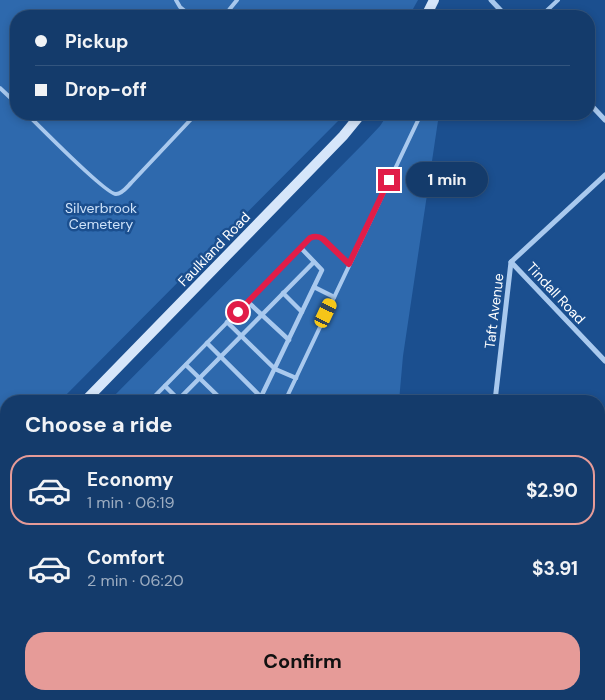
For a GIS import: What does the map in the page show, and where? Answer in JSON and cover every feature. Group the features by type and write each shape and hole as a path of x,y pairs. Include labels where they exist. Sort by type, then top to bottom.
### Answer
{"main road":[{"name":"Faulkland Road","path":"91,395 343,136 356,120"}],"street":[{"path":"491,0 500,10"},
{"path":"595,109 605,120"},
{"name":"Taft Avenue","path":"496,395 511,262 605,175"},
{"path":"262,395 322,270 300,248"},
{"path":"184,395 314,262"},
{"name":"Tindall Road","path":"511,262 605,361"},
{"path":"314,287 334,297"},
{"path":"283,294 302,312"},
{"path":"248,302 288,340"},
{"path":"228,322 275,369 296,378"},
{"path":"207,343 256,395"},
{"path":"186,365 217,395"},
{"path":"165,386 173,395"}],"lane":[{"path":"176,0 184,10"},
{"path":"229,10 237,0"},
{"path":"547,10 558,0"},
{"path":"0,88 10,97"},
{"path":"33,120 110,193 116,195 131,183 190,120"},
{"path":"288,395 418,120"},
{"path":"156,395 310,238 319,237 349,264"}],"green space":[{"name":"Silverbrook Cemetery","path":"0,0 418,0 412,10 10,10 10,120 339,120 66,395 0,395"},
{"path":"384,120 438,120 403,356 400,395 115,395 364,143"}],"route":[{"path":"238,312 310,238 315,236 323,239 349,264 389,180"}]}
